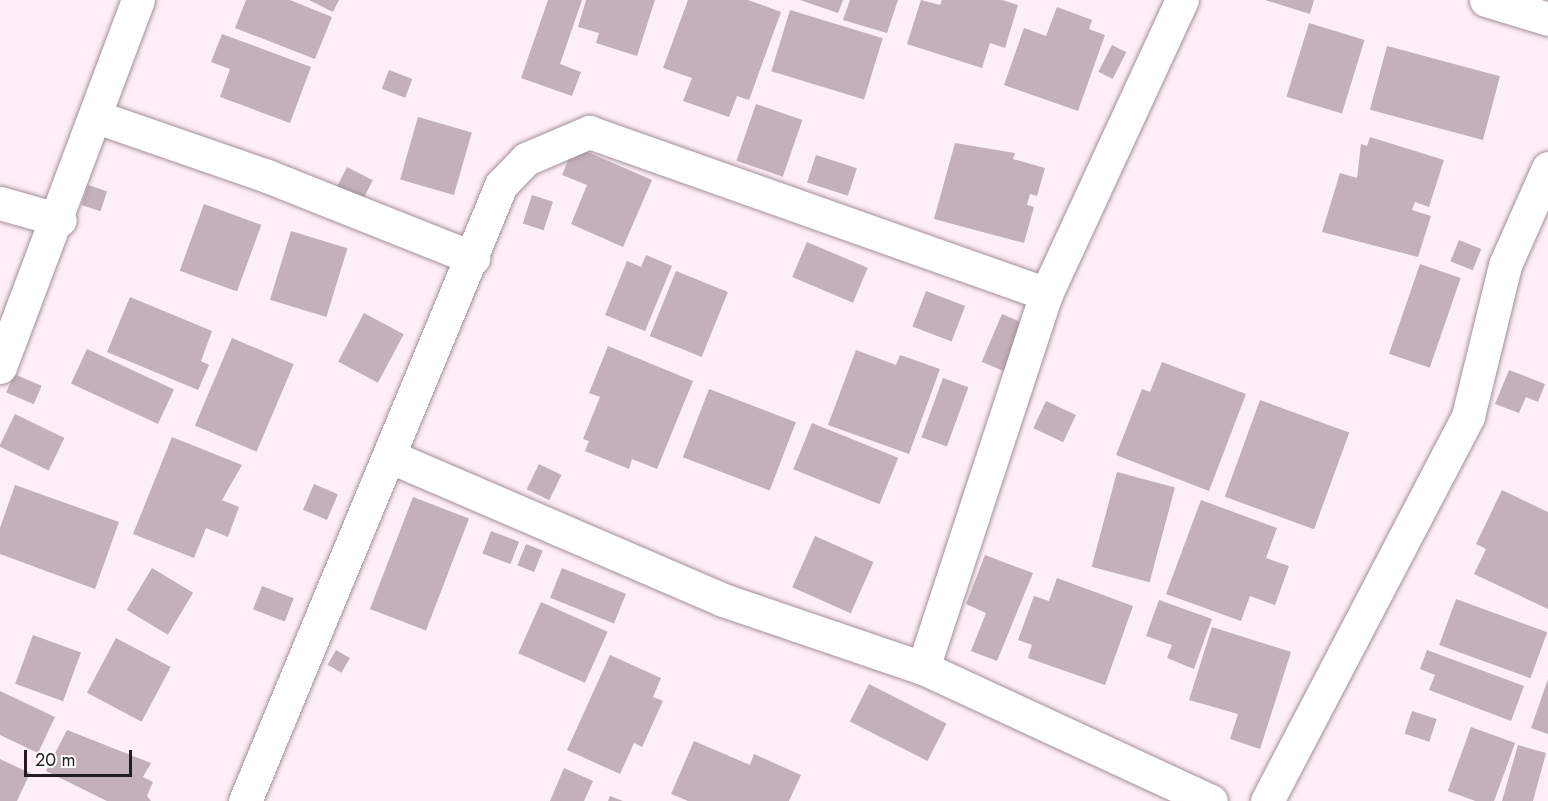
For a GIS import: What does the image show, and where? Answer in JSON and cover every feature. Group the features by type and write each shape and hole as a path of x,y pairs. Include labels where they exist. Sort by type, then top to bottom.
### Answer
{"street":[{"path":"0,368 60,220 138,0"},
{"path":"923,668 1046,294 1182,0"},
{"path":"1486,0 1548,19"},
{"path":"98,117 267,176 473,258"},
{"path":"245,801 473,258 501,185 542,149 589,132 1046,294"},
{"path":"1267,801 1468,416 1505,265 1548,168"},
{"path":"0,203 60,220"},
{"path":"389,456 723,600 923,668 1211,801"}],"building":[{"path":"246,0 290,0 332,17 315,59 235,28"},
{"path":"309,0 339,0 333,12"},
{"path":"548,0 582,0 560,64 581,72 572,96 521,78"},
{"path":"586,0 655,0 637,56 596,43 599,33 578,27"},
{"path":"688,0 748,0 781,12 749,100 737,96 729,117 683,101 692,78 663,68"},
{"path":"800,0 843,0 838,13"},
{"path":"850,0 898,0 887,33 843,20"},
{"path":"921,0 940,5 942,0 1002,0 1018,5 1005,48 990,43 982,68 907,44"},
{"path":"1265,0 1314,0 1310,14"},
{"path":"1057,7 1092,20 1089,29 1105,35 1078,111 1004,85 1024,28 1046,36"},
{"path":"790,10 883,38 864,100 771,71"},
{"path":"1309,23 1364,40 1342,114 1286,97"},
{"path":"222,34 311,67 290,123 220,97 230,69 211,62"},
{"path":"1112,45 1126,52 1113,79 1098,72"},
{"path":"1387,46 1500,76 1483,140 1370,110"},
{"path":"389,70 412,79 405,98 382,89"},
{"path":"756,104 802,120 783,177 736,161"},
{"path":"418,117 472,132 454,195 400,179"},
{"path":"1370,137 1444,160 1429,207 1415,202 1412,210 1431,216 1418,257 1322,232 1340,173 1357,178 1361,144 1367,146"},
{"path":"955,143 1015,153 1013,159 1045,168 1037,196 1030,194 1027,205 1034,207 1024,243 934,219"},
{"path":"574,146 652,180 623,247 571,224 587,185 562,175"},
{"path":"816,155 857,168 848,196 807,183"},
{"path":"347,167 373,180 360,205 334,192"},
{"path":"88,185 107,191 101,211 82,205"},
{"path":"532,195 553,202 544,230 523,224"},
{"path":"204,204 261,225 237,292 180,271"},
{"path":"291,231 347,248 326,317 270,300"},
{"path":"1459,240 1481,249 1473,270 1450,261"},
{"path":"807,242 868,268 853,303 792,277"},
{"path":"646,255 672,266 645,331 605,315 627,261 641,267"},
{"path":"1420,264 1461,278 1430,368 1389,354"},
{"path":"676,271 728,292 702,357 650,336"},
{"path":"926,291 965,306 952,342 912,326"},
{"path":"130,297 212,331 201,361 209,365 198,390 107,352"},
{"path":"364,313 404,334 378,383 338,362"},
{"path":"1002,314 1032,327 1012,375 982,362"},
{"path":"232,338 294,364 257,452 195,425"},
{"path":"608,346 693,381 657,469 632,459 629,469 585,451 589,441 583,439 600,397 589,393"},
{"path":"87,349 174,390 158,424 71,383"},
{"path":"856,350 896,365 900,355 940,369 909,454 828,425"},
{"path":"1162,362 1246,394 1209,491 1116,455 1142,389 1150,392"},
{"path":"1509,370 1545,384 1538,402 1526,397 1519,413 1495,404"},
{"path":"14,374 42,386 34,404 6,392"},
{"path":"943,378 968,387 947,446 921,437"},
{"path":"709,389 796,422 770,490 683,457"},
{"path":"1260,400 1349,432 1314,529 1225,497"},
{"path":"1046,401 1076,415 1063,442 1033,428"},
{"path":"15,414 64,438 49,470 0,447"},
{"path":"812,423 898,458 879,504 793,469"},
{"path":"172,437 242,465 222,500 239,507 228,537 206,528 194,558 133,534"},
{"path":"539,464 561,475 549,500 527,489"},
{"path":"1117,472 1175,488 1150,582 1092,567"},
{"path":"314,484 338,494 327,520 303,510"},
{"path":"15,485 119,522 95,589 0,554 0,528"},
{"path":"1502,490 1548,512 1548,609 1474,574 1486,549 1476,544"},
{"path":"413,497 469,519 426,631 370,609"},
{"path":"1201,500 1277,528 1266,558 1289,566 1275,605 1250,596 1241,621 1166,594"},
{"path":"491,531 519,542 510,564 482,553"},
{"path":"815,536 873,562 851,613 792,587"},
{"path":"526,544 543,551 534,572 517,565"},
{"path":"985,555 1033,573 997,661 971,651 986,613 966,604"},
{"path":"152,568 193,593 168,635 127,610"},
{"path":"562,568 626,594 614,624 550,598"},
{"path":"1057,578 1133,606 1105,685 1028,658 1032,645 1018,640 1034,596 1049,601"},
{"path":"262,586 294,598 285,622 253,609"},
{"path":"1456,599 1547,632 1530,678 1439,645"},
{"path":"1159,600 1212,619 1194,669 1167,658 1172,645 1146,636"},
{"path":"541,602 608,632 585,683 518,653"},
{"path":"1212,627 1291,652 1260,749 1230,739 1238,714 1189,700"},
{"path":"33,635 81,652 63,701 15,684"},
{"path":"116,638 171,667 142,722 87,693"},
{"path":"336,650 350,658 341,673 328,665"},
{"path":"1427,650 1524,686 1511,721 1429,690 1435,675 1420,669"},
{"path":"610,655 661,678 653,697 663,701 642,747 634,743 620,774 567,750"},
{"path":"1548,679 1548,734 1531,728"},
{"path":"869,684 947,723 927,761 850,721"},
{"path":"0,691 55,717 38,753 0,735"},
{"path":"1412,711 1437,719 1429,742 1405,734"},
{"path":"1471,727 1515,743 1494,801 1475,801 1448,791"},
{"path":"67,730 151,763 143,777 153,782 147,796 151,801 107,801 46,771"},
{"path":"694,741 750,765 754,754 801,775 789,801 688,801 671,794"},
{"path":"1518,745 1546,753 1533,801 1502,801"},
{"path":"0,759 30,773 17,801 0,801"},
{"path":"564,768 593,781 584,801 550,801"},
{"path":"610,796 623,801 608,801"}]}
